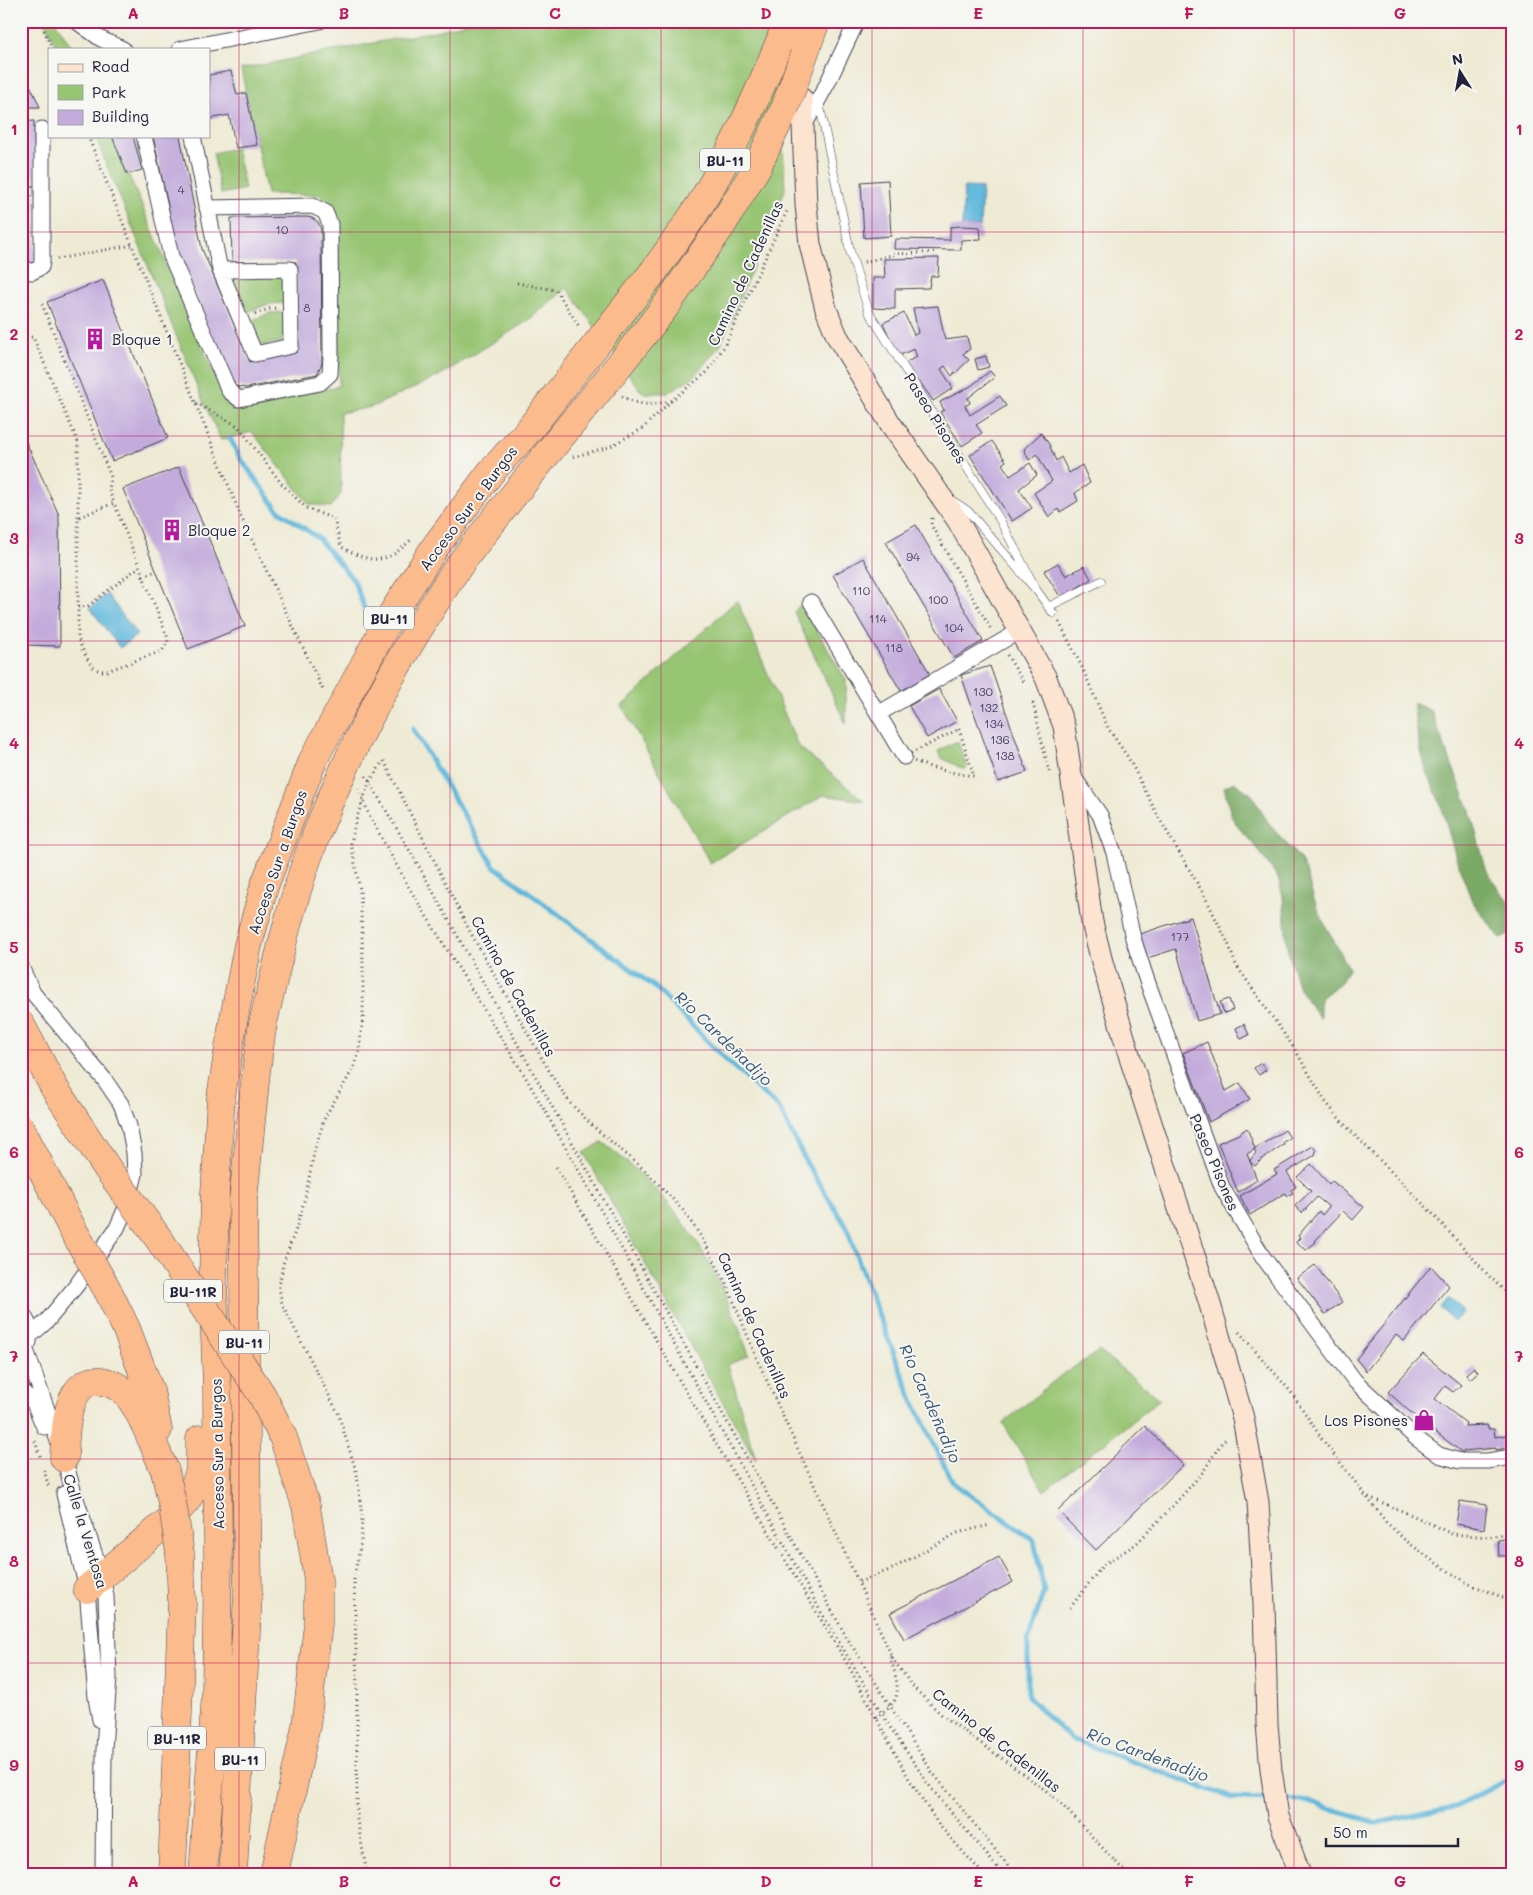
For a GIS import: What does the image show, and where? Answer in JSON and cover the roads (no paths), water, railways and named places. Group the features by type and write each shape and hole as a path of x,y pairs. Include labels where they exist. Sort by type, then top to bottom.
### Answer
{"highway":[{"name":"Acceso Sur a Burgos","path":"233,1874 248,1594 243,1201 262,1028 278,961 308,858 335,787 382,692 448,582 531,473 668,303 727,217 756,167 802,108 816,21"},
{"name":"Acceso Sur a Burgos","path":"203,1874 216,1684 218,1551 213,1282 215,1193 221,1097 230,1022 248,945 266,884 313,760 390,617 435,547 491,472 528,431 654,271 694,213 733,146 760,89 784,31"},
{"path":"94,1583 167,1522 187,1500 200,1471 197,1235 200,1172 204,1122 212,1082 230,1022"},
{"name":"BU-11R","path":"21,1025 55,1089 107,1168 161,1242 262,1395 283,1437 306,1506 318,1580 318,1624 306,1726 274,1874"},
{"path":"21,1129 126,1328 150,1391 165,1471"},
{"path":"54,1440 74,1397 82,1386 96,1381 110,1382 119,1387 132,1400 165,1471"},
{"name":"BU-11R","path":"165,1471 180,1553 182,1603 172,1874"}],"main road":[{"name":"Paseo Pisones","path":"802,108 806,204 810,244 826,310 837,336 890,423 958,522 1021,630 1052,691 1064,726 1092,922 1102,962 1137,1080 1209,1301 1244,1427 1258,1502 1264,1603 1267,1724 1273,1784 1278,1816 1300,1874"}],"street":[{"path":"76,21 101,39 121,48"},
{"path":"185,48 320,21"},
{"path":"802,108 857,21"},
{"path":"21,264 32,272 41,267 42,262 42,129"},
{"path":"144,138 172,256 229,391 240,399 320,383 330,374 331,354 330,224 324,212 313,206 206,208"},
{"path":"193,138 220,270 255,354 291,346 290,269 220,270"},
{"path":"810,602 904,756"},
{"path":"878,714 1021,630"},
{"name":"Paseo Pisones","path":"1070,773 1100,815 1114,853 1133,938 1146,978 1222,1187 1263,1257 1355,1381 1416,1438 1439,1455 1460,1461 1512,1457"},
{"path":"21,967 33,993 104,1079 121,1104 129,1126 134,1153 135,1174 128,1203 117,1228 76,1286 26,1348"},
{"name":"Calle la Ventosa","path":"21,1310 28,1323 26,1348 54,1440 72,1490 94,1583"},
{"name":"Calle la Ventosa","path":"21,1390 30,1398 54,1440 64,1490 94,1583 106,1596 108,1677 104,1749 103,1874"}],"lane":[{"name":"Paseo Pisones","path":"802,108 869,312 1000,520 1037,591"},
{"name":"Paseo Pisones","path":"937,490 968,511 1037,591"},
{"path":"1037,591 1050,610 1101,581"}],"water":[{"path":"964,187 982,188 980,227 962,226"},
{"path":"107,594 137,635 120,648 90,608"},
{"path":"1449,1298 1463,1312 1454,1321 1440,1308"}],"waterway":[{"name":"Río Cardeñadijo","path":"230,438 240,458 278,510 318,538 354,581 365,610"},
{"name":"Río Cardeñadijo","path":"413,729 494,866 656,988 726,1060 779,1108 807,1164 846,1226 872,1299 913,1401 953,1483 1034,1540 1044,1591 1028,1641 1028,1697 1071,1739 1232,1798 1271,1799"},
{"name":"Río Cardeñadijo","path":"1279,1799 1302,1800 1377,1823 1455,1807 1512,1778"}],"place":[{"name":"Bloque 1","path":"95,339"},
{"name":"Bloque 2","path":"172,530"},
{"name":"Los Pisones","path":"1424,1420"}]}
